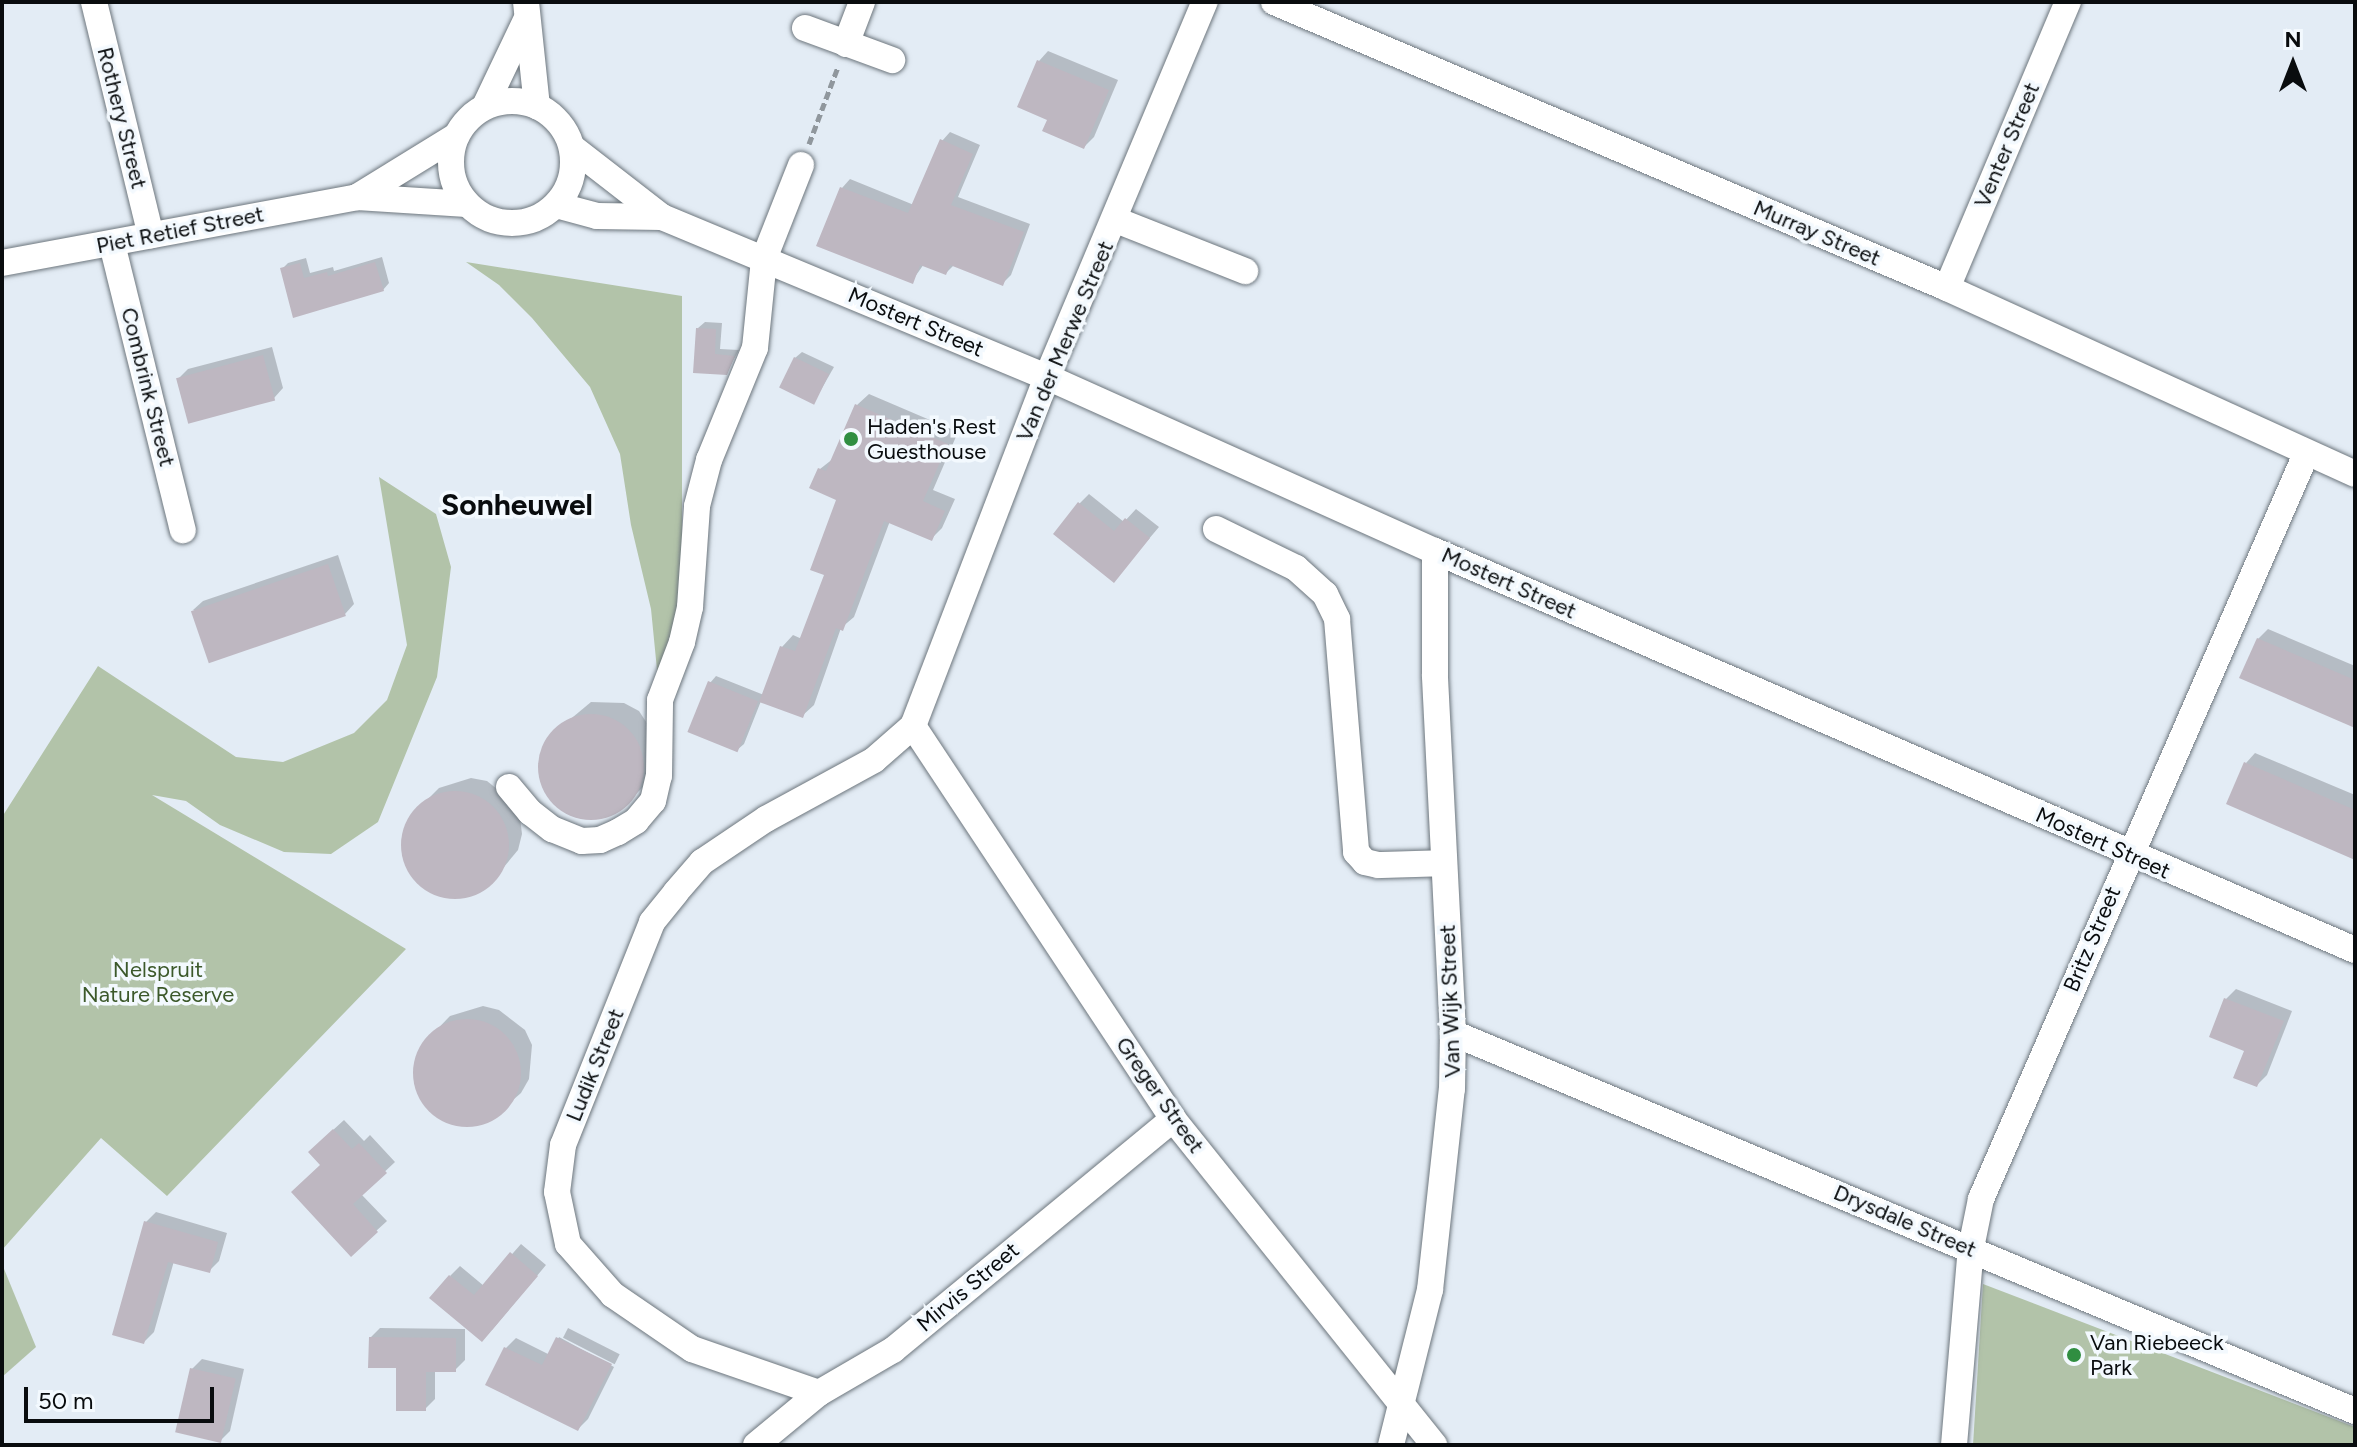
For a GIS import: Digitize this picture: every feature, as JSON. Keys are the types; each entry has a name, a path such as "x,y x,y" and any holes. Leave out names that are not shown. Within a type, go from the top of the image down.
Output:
{"street":[{"name":"Rothery Street","path":"94,2 151,235"},
{"path":"846,44 862,2"},
{"name":"Van der Merwe Street","path":"913,726 1047,377 1116,220 1205,2"},
{"name":"Murray Street","path":"1274,2 1947,288 2355,474"},
{"name":"Venter Street","path":"1947,288 2068,2"},
{"path":"485,106 526,11"},
{"path":"526,11 537,106"},
{"path":"805,28 892,60"},
{"path":"510,100 537,106 555,117 573,148 571,184 556,205 537,218 511,223 487,218 467,204 457,188 451,161 456,136 469,118 485,106 510,100"},
{"name":"Piet Retief Street","path":"357,197 456,136"},
{"name":"Mostert Street","path":"573,148 662,217 1047,377 2128,855 2355,950"},
{"path":"509,787 530,812 552,829 582,841 600,840 618,832 636,821 653,801 659,776 660,700 682,642 690,607 697,506 709,460 755,348 764,259 801,165"},
{"name":"Piet Retief Street","path":"2,264 357,197 467,204"},
{"name":"Mostert Street","path":"556,205 597,216 662,217"},
{"path":"1116,220 1245,271"},
{"name":"Combrink Street","path":"112,244 183,530"},
{"name":"Britz Street","path":"1954,1445 1971,1248 1981,1199 2128,855 2306,454"},
{"path":"1216,529 1296,568 1325,594 1337,619 1356,852 1365,862 1378,865 1444,863"},
{"name":"Van Wijk Street","path":"1391,1445 1430,1290 1452,1089 1453,1033 1435,675 1435,551"},
{"name":"Greger Street","path":"913,726 1173,1119 1434,1445"},
{"name":"Ludik Street","path":"819,1393 692,1349 613,1295 568,1244 557,1192 563,1145 652,922 676,892 702,862 766,819 874,760 913,726"},
{"name":"Drysdale Street","path":"1453,1033 2355,1411"},
{"name":"Mirvis Street","path":"756,1445 819,1393 893,1350 1173,1119"}],"path":[{"path":"801,165 846,44"}],"green space":[{"path":"466,262 682,296 682,642 660,700 651,609 631,525 620,454 590,387 532,318 499,285"},
{"name":"Nelspruit Nature Reserve","path":"379,477 436,514 451,567 437,677 378,822 331,854 284,852 220,825 186,801 152,795 406,949 167,1196 101,1138 2,1250 2,817 98,666 236,757 283,762 354,733 387,700 407,645"},
{"path":"2,1264 36,1347 2,1377"},
{"name":"Van Riebeeck Park","path":"1983,1284 2355,1427 2355,1445 1973,1445"}],"building":[{"path":"1037,60 1109,90 1084,149 1042,131 1047,120 1017,107"},
{"path":"940,139 973,154 951,205 1024,232 1003,286 950,265 946,275 920,265 913,284 816,246 840,187 908,213"},
{"path":"375,262 384,291 293,318 280,268 300,263 304,278 327,272 328,276"},
{"path":"696,328 716,329 715,354 735,356 727,375 693,373"},
{"path":"263,355 275,400 188,424 176,378"},
{"path":"794,357 829,374 814,405 779,388"},
{"path":"855,404 948,444 923,501 945,511 932,541 884,521 843,631 836,628 803,718 759,702 780,646 795,651 824,575 810,570 836,500 809,488 818,468 826,471"},
{"path":"1078,502 1114,531 1125,518 1150,538 1114,583 1053,534"},
{"path":"328,564 346,616 209,663 191,611"},
{"path":"2257,638 2355,680 2355,728 2239,678"},
{"path":"708,681 758,701 737,752 687,732"},
{"path":"591,714 611,718 629,729 640,747 644,767 640,787 629,805 611,816 591,820 571,816 553,805 542,787 538,767 542,747 553,729 571,718"},
{"path":"2244,762 2355,810 2355,860 2226,804"},
{"path":"455,791 476,795 493,807 505,824 509,845 505,866 493,883 476,895 455,899 434,895 417,883 405,866 401,845 405,824 417,807 434,795"},
{"path":"2224,998 2284,1021 2257,1087 2233,1078 2244,1051 2209,1037"},
{"path":"467,1019 488,1023 505,1035 517,1052 521,1073 517,1094 505,1111 488,1123 467,1127 446,1123 429,1111 417,1094 413,1073 417,1052 429,1035 446,1023"},
{"path":"333,1129 352,1149 359,1143 387,1173 353,1204 378,1232 351,1257 291,1192 320,1165 308,1152"},
{"path":"144,1221 218,1242 210,1273 168,1262 144,1344 112,1335"},
{"path":"510,1252 538,1276 482,1342 429,1298 449,1275 474,1295"},
{"path":"369,1337 456,1338 456,1372 426,1372 426,1411 396,1411 396,1368 368,1368"},
{"path":"556,1337 612,1364 578,1431 485,1385 504,1347 542,1365"},
{"path":"190,1368 236,1379 221,1443 175,1432"}],"place":[{"name":"Haden's Rest Guesthouse","path":"851,439"},
{"name":"Van Riebeeck Park","path":"2074,1355"}],"district":[{"name":"Sonheuwel","path":"517,505"}]}
